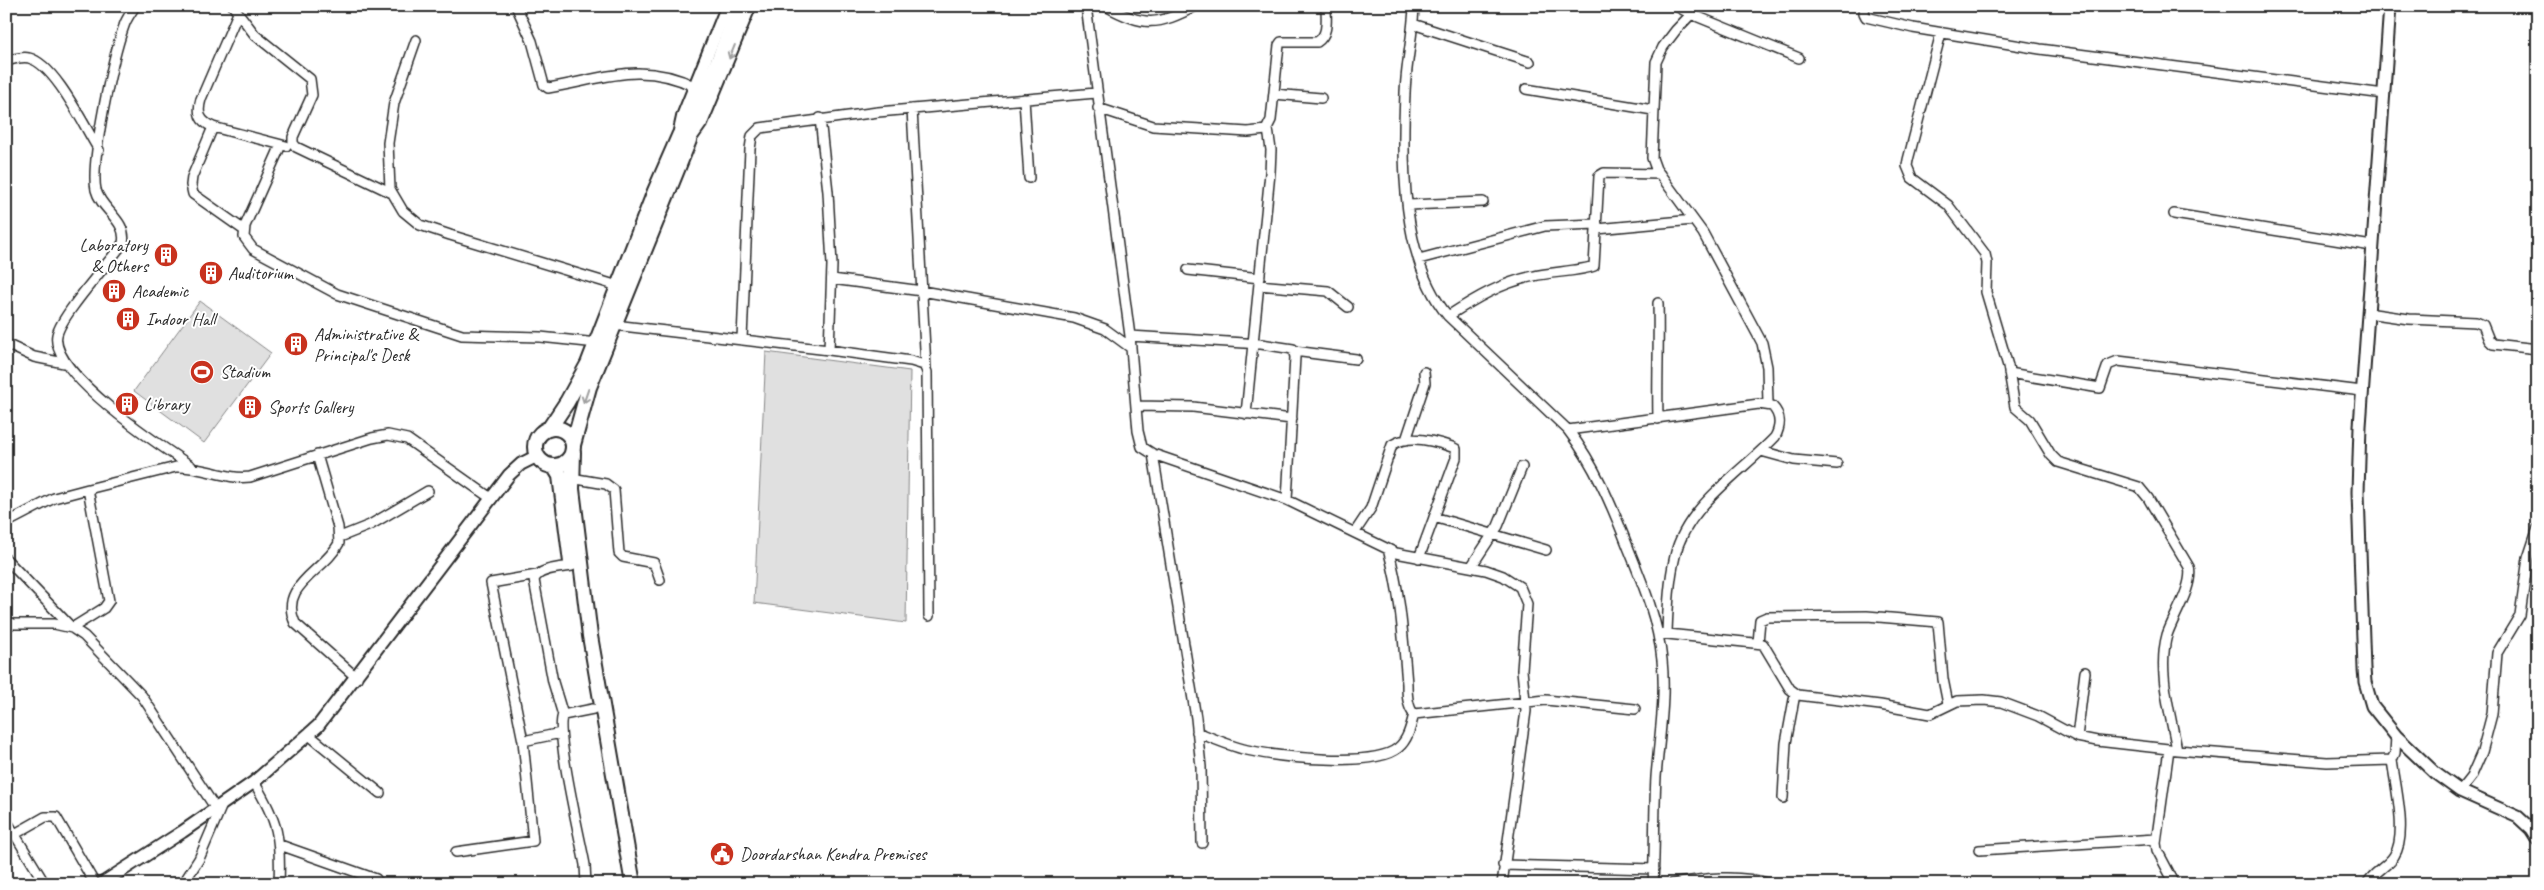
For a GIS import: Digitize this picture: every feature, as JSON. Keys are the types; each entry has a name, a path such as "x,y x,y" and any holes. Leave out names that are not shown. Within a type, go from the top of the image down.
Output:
{"main road":[{"path":"632,884 601,708 572,478 573,448 582,408 692,117 719,59 738,6"},
{"path":"549,429 575,388 596,343 618,286 684,138"},
{"path":"549,429 562,430 571,439 573,448 565,463 554,466 544,464 536,456 535,442 542,432 549,429"},
{"path":"554,466 560,476 593,709 624,884"}],"street":[{"path":"135,6 123,28 106,100 98,150 96,190 99,198 122,228 124,236 118,249 60,325 56,343 64,363 89,389 136,429 191,466"},
{"path":"516,6 532,41 544,85 548,88 597,76 627,73 668,74 696,87"},
{"path":"684,138 683,115 696,87 727,6"},
{"path":"684,138 702,122 750,6"},
{"path":"1086,6 1096,93 1130,336 1136,406 1142,447 1153,454 1287,500 1388,549 1419,558 1471,567 1514,582 1525,595 1527,604 1522,670 1525,719 1502,884"},
{"path":"1106,6 1127,18 1149,23 1167,20 1196,6"},
{"path":"1246,414 1270,173 1271,150 1268,129 1271,120 1279,45 1281,42 1312,42 1322,39 1326,31 1326,6"},
{"path":"1414,6 1405,92 1404,146 1408,205 1419,259 1432,295 1448,316 1568,430 1590,462 1616,515 1662,633"},
{"path":"1676,6 1691,14 1799,58"},
{"path":"1653,884 1656,779 1663,684 1662,633 1675,555 1685,530 1704,506 1775,437 1780,429 1778,414 1768,404 1766,358 1762,343 1714,252 1654,165 1651,151 1655,72 1660,53 1676,30 1699,6"},
{"path":"1865,6 1864,13 1866,17 1941,33 2118,60 2384,94"},
{"path":"2390,6 2367,313 2358,492 2365,682 2376,714 2396,736 2435,772 2460,791 2518,817 2531,829 2538,840"},
{"path":"235,10 198,108 204,123 213,128 296,147 392,193"},
{"path":"235,10 255,35 310,79 312,95 293,137 296,147"},
{"path":"1413,24 1530,62"},
{"path":"1941,33 1907,166 1912,178 1943,201 1953,211 1985,254 1987,263 1986,292 2009,374 2015,408 2030,420 2054,460 2139,487 2148,498 2189,566 2190,578 2167,636 2165,649 2173,750 2156,839 2157,850 2175,884"},
{"path":"416,40 391,119 388,159 392,193 403,211 420,225 618,286"},
{"path":"6,61 29,58 39,62 47,69 67,96 98,150"},
{"path":"1526,89 1653,110"},
{"path":"742,339 752,136 755,131 767,125 820,118 1096,93"},
{"path":"1274,94 1321,98"},
{"path":"1024,99 1029,178"},
{"path":"1098,108 1136,122 1172,129 1248,132 1268,129"},
{"path":"912,109 926,368 930,616"},
{"path":"820,118 828,192 832,279 829,350"},
{"path":"213,128 192,177 191,186 193,194 244,230"},
{"path":"281,145 244,230 246,243 253,249 330,291 415,321 468,336 540,337 596,343"},
{"path":"1448,316 1491,289 1508,283 1562,270 1592,267 1595,264 1598,178 1601,174 1660,174"},
{"path":"1408,205 1483,202"},
{"path":"2174,214 2372,246"},
{"path":"1419,259 1545,226 1597,226 1693,220"},
{"path":"1188,270 1328,291 1348,307"},
{"path":"832,279 922,291 1074,318 1105,329 1131,348"},
{"path":"1658,303 1658,419"},
{"path":"2367,313 2476,322 2483,325 2489,340 2493,344 2538,349"},
{"path":"614,325 911,360 926,368"},
{"path":"1130,336 1286,347 1294,351 1356,359"},
{"path":"6,344 34,357 64,363"},
{"path":"1287,500 1294,351"},
{"path":"2009,374 2100,388 2108,365 2118,361 2362,392"},
{"path":"1406,440 1425,383 1424,372"},
{"path":"1568,430 1768,404"},
{"path":"1136,406 1193,407 1292,419"},
{"path":"6,522 61,495 176,467 191,466 240,478 372,438 388,435 402,437 423,448 492,499"},
{"path":"1355,532 1372,508 1389,449 1396,443 1406,440 1442,444 1456,449 1456,458 1419,558"},
{"path":"1761,451 1794,460 1837,464"},
{"path":"1153,454 1197,732 1202,843"},
{"path":"317,455 340,537 336,548 297,588 292,599 290,613 295,623 357,678"},
{"path":"101,884 254,782 309,735 357,678 510,475 521,464 536,456"},
{"path":"1471,567 1506,510 1522,467"},
{"path":"572,478 606,484 614,490 616,494 618,553 623,557 654,562 660,580"},
{"path":"6,624 33,622 72,628 104,608 109,601 88,489"},
{"path":"340,537 370,525 428,491"},
{"path":"1434,517 1546,550"},
{"path":"2460,791 2471,777 2482,752 2492,714 2498,653 2520,615 2528,558 2538,528"},
{"path":"1197,732 1228,745 1250,750 1324,759 1371,758 1389,754 1402,744 1409,733 1414,714 1410,708 1407,692 1399,589 1388,549"},
{"path":"6,559 72,628 95,646 142,696 219,807"},
{"path":"456,852 533,841 523,741 491,583 537,575 550,570 572,566"},
{"path":"537,575 534,580 553,682 562,715 560,722 561,733 585,865 586,884"},
{"path":"1758,643 1760,620 1767,617 1867,616 1938,622 1942,678 1948,704"},
{"path":"1662,633 1758,643 1766,647 1790,689 1795,694 1880,705 1922,713 1935,713 1948,704 1969,700 2001,702 2038,716 2076,736 2097,741 2173,750 2327,762 2392,760"},
{"path":"2076,736 2085,672"},
{"path":"1783,798 1786,743 1795,694"},
{"path":"1414,714 1552,700 1635,709"},
{"path":"562,715 593,709"},
{"path":"523,741 561,733"},
{"path":"309,735 380,793"},
{"path":"2367,884 2372,876 2391,860 2399,841 2399,822 2392,760 2395,753 2396,736"},
{"path":"254,782 272,813 280,845 279,884"},
{"path":"183,884 206,846 219,807"},
{"path":"15,834 44,817 56,817 95,884"},
{"path":"6,820 46,884"},
{"path":"1979,850 2156,839"},
{"path":"280,845 376,879"},
{"path":"1504,864 1654,869"},
{"path":"1672,884 1738,877 1771,884"}],"shaded area":[{"name":"Stadium","path":"200,301 271,353 204,443 134,391"},
{"path":"766,352 910,371 906,623 754,603"}],"place":[{"name":"Laboratory & Others","path":"166,255"},
{"name":"Auditorium","path":"211,273"},
{"name":"Academic","path":"114,291"},
{"name":"Indoor Hall","path":"128,319"},
{"name":"Administrative & Principal's Desk","path":"296,344"},
{"name":"Stadium","path":"202,372"},
{"name":"Library","path":"127,404"},
{"name":"Sports Gallery","path":"250,407"},
{"name":"Doordarshan Kendra Premises","path":"722,854"}]}
